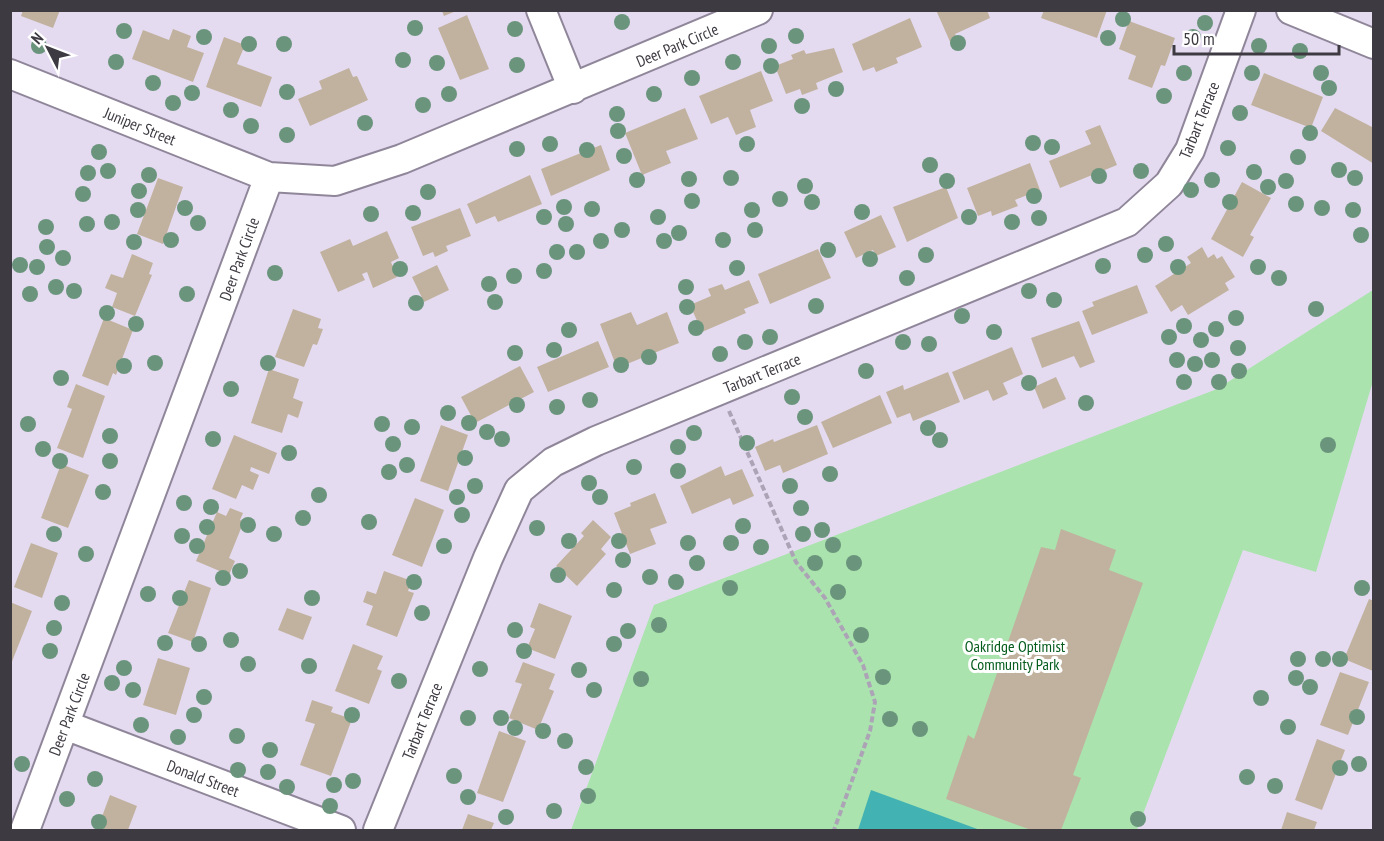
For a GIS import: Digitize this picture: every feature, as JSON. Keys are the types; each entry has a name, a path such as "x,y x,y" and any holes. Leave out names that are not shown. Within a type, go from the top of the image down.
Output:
{"street":[{"path":"541,10 573,89"},
{"name":"Deer Park Circle","path":"25,831 269,177 335,181 402,159 758,10"},
{"name":"Tarbart Terrace","path":"378,831 488,558 519,490 553,462 596,441 1127,222 1169,184 1190,150 1241,10"},
{"path":"1291,10 1374,44"},
{"name":"Juniper Street","path":"10,74 269,177"},
{"name":"Donald Street","path":"65,725 341,831"}],"path":[{"path":"728,407 796,562 825,598 863,665 875,702 870,731 834,831"}],"green space":[{"name":"Oakridge Optimist Community Park","path":"1373,290 1373,381 1316,572 1243,550 1137,830 571,830 654,605 1217,389"}],"shaded area":[{"path":"871,790 980,830 858,830"}],"building":[{"path":"23,10 60,10 53,28 21,16"},
{"path":"936,10 987,10 990,18 955,34 958,41 951,44"},
{"path":"1044,10 1107,10 1097,38 1041,18"},
{"path":"442,11 456,11 444,16"},
{"path":"467,15 489,69 460,80 438,28"},
{"path":"910,18 922,47 896,58 898,63 876,72 874,67 863,71 852,44"},
{"path":"1129,21 1175,38 1165,66 1161,65 1152,88 1128,79 1136,56 1119,49"},
{"path":"173,29 191,36 187,47 204,53 193,82 132,59 143,30 169,40"},
{"path":"224,37 245,45 237,64 272,77 261,107 206,87"},
{"path":"834,48 843,72 816,83 818,89 802,95 800,89 786,94 775,66 793,59 791,55 804,50 806,54"},
{"path":"349,68 353,77 357,76 368,100 310,126 298,99 322,89 319,81"},
{"path":"761,71 773,101 750,110 756,127 736,135 728,117 711,124 699,96"},
{"path":"1264,73 1323,97 1311,128 1251,105"},
{"path":"685,108 698,139 666,151 671,163 642,175 625,133"},
{"path":"1335,108 1374,128 1374,164 1321,131"},
{"path":"1100,125 1117,165 1060,188 1049,161 1091,144 1085,131"},
{"path":"601,145 610,170 551,196 541,169"},
{"path":"1030,163 1040,190 1015,200 1018,206 992,216 991,211 978,216 967,188"},
{"path":"530,175 542,204 498,222 495,216 476,224 467,204"},
{"path":"158,178 183,187 163,244 137,234"},
{"path":"1242,182 1271,198 1250,235 1254,237 1243,257 1211,239"},
{"path":"946,187 958,218 907,242 893,207"},
{"path":"460,208 471,236 446,246 448,251 435,257 433,252 423,256 411,227"},
{"path":"881,215 896,247 876,256 873,250 856,258 844,232"},
{"path":"387,231 399,258 391,262 397,277 373,288 367,272 362,274 365,280 338,292 320,252 350,239 353,246"},
{"path":"1202,247 1208,258 1214,254 1217,259 1222,256 1235,277 1225,283 1229,290 1188,315 1182,305 1171,312 1155,286 1191,263 1187,257"},
{"path":"818,249 831,278 770,304 758,274"},
{"path":"132,254 153,263 149,274 152,275 135,316 112,307 117,293 105,288 111,274 123,278"},
{"path":"437,265 449,290 424,302 412,277"},
{"path":"749,280 759,303 744,309 746,313 702,332 690,305 711,296 708,289 722,284 725,290"},
{"path":"1137,285 1148,313 1092,335 1082,311 1094,306 1092,302"},
{"path":"293,309 321,319 318,328 323,329 317,345 313,344 304,367 275,357"},
{"path":"631,312 637,325 667,312 679,343 617,368 600,324"},
{"path":"104,318 133,330 116,375 113,373 108,386 82,376"},
{"path":"1079,321 1095,362 1080,368 1074,356 1042,368 1031,338"},
{"path":"598,341 609,367 548,392 537,367"},
{"path":"1012,347 1023,374 1003,383 1008,394 993,401 988,390 964,400 952,372"},
{"path":"520,366 534,392 475,423 461,397"},
{"path":"269,369 299,379 293,398 303,402 298,418 288,414 282,433 251,423"},
{"path":"948,372 960,402 913,421 910,413 897,418 886,392 903,385 904,390"},
{"path":"1056,377 1066,399 1043,409 1034,387"},
{"path":"76,384 105,396 83,458 57,448 72,409 67,407"},
{"path":"880,395 892,423 833,448 821,422"},
{"path":"441,425 468,435 448,491 420,481"},
{"path":"817,425 828,454 783,473 780,465 765,471 755,447"},
{"path":"234,435 277,453 269,474 251,467 250,471 259,475 253,490 242,485 236,499 212,489"},
{"path":"61,464 89,475 68,528 41,518"},
{"path":"721,466 725,476 742,469 754,496 733,505 730,498 692,514 680,486"},
{"path":"655,493 667,523 650,529 656,544 630,554 614,513 631,506 630,503"},
{"path":"415,498 444,510 422,567 392,555"},
{"path":"230,508 243,513 240,520 244,521 229,558 235,561 229,575 196,561 217,512 226,516"},
{"path":"593,520 611,537 601,549 606,554 577,586 556,566 584,536 581,533"},
{"path":"1061,529 1116,550 1109,570 1143,583 1073,775 1081,778 1061,830 1031,830 946,799 968,735 974,739 1041,547 1055,550"},
{"path":"31,543 58,553 42,598 14,587"},
{"path":"384,571 412,581 408,591 414,593 397,637 366,625 373,606 363,602 367,591 376,594"},
{"path":"189,580 211,588 193,642 168,633"},
{"path":"1369,599 1374,601 1373,671 1344,659"},
{"path":"10,602 32,611 11,664 10,664"},
{"path":"539,603 572,616 555,659 527,648 535,629 530,627"},
{"path":"287,608 312,617 303,640 278,630"},
{"path":"353,644 383,656 377,669 382,671 369,704 335,691"},
{"path":"158,658 190,668 176,715 143,705"},
{"path":"523,662 555,674 549,689 554,691 538,730 509,718 522,684 515,682"},
{"path":"1340,672 1369,682 1348,735 1320,725"},
{"path":"312,700 333,707 331,712 352,719 331,776 300,765 315,724 305,721"},
{"path":"499,731 526,741 503,802 477,793"},
{"path":"1317,739 1345,750 1322,810 1295,800"},
{"path":"110,795 137,806 128,830 97,830"},
{"path":"1287,812 1317,822 1314,830 1281,830"},
{"path":"468,814 494,823 491,830 462,830"}]}
